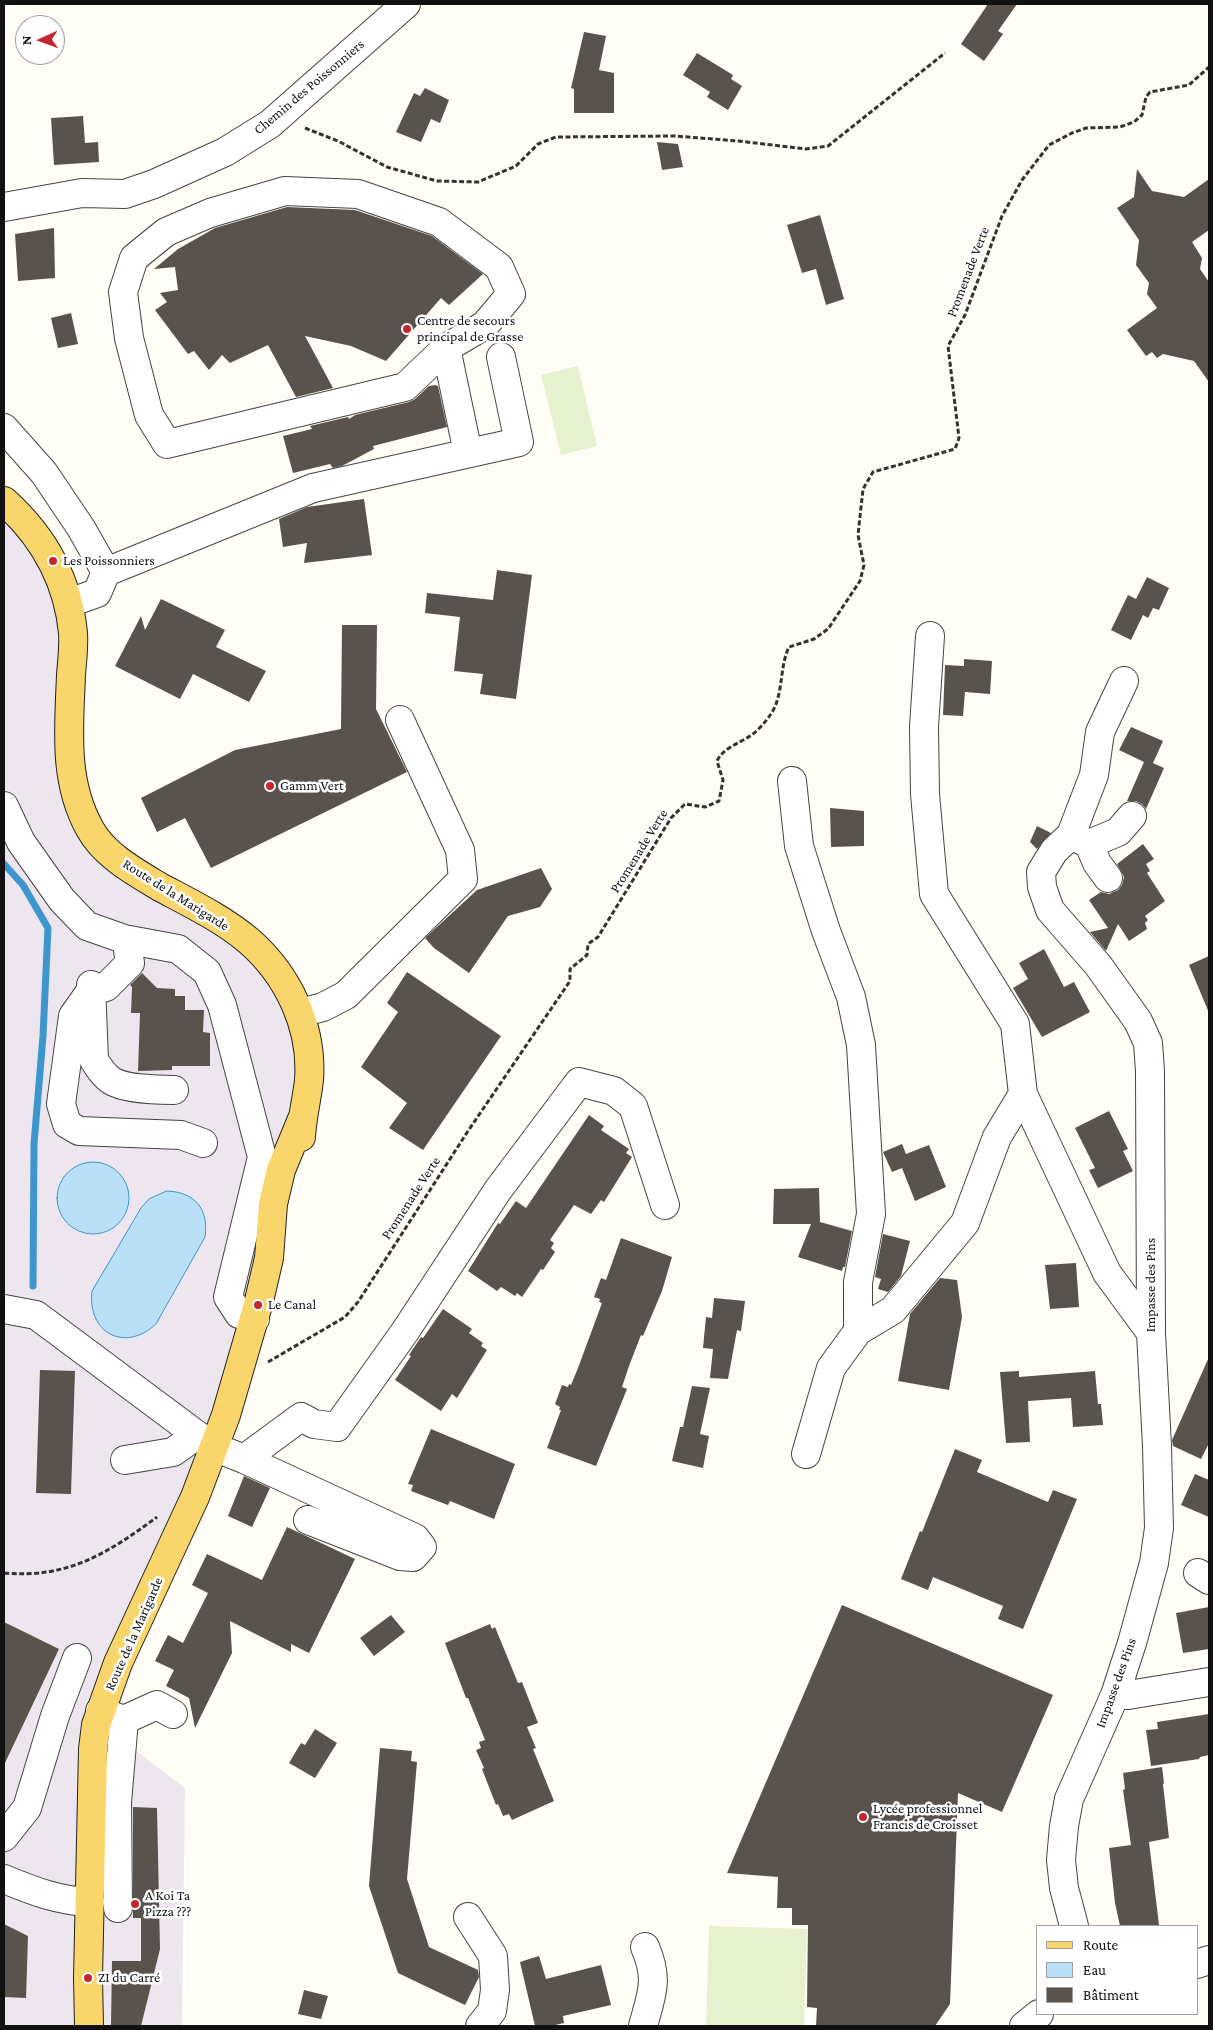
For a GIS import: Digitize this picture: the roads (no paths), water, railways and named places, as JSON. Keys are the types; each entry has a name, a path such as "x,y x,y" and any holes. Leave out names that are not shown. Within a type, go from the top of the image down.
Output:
{"main road":[{"name":"Route de la Marigarde","path":"4,501 19,514 53,561 68,603 73,635 69,724 70,774 80,806 91,831 109,852 134,871 222,922 264,955 287,986 300,1013 307,1046 309,1071 302,1119 281,1170 273,1204 269,1258 255,1319 237,1382 205,1441 195,1497 118,1663 112,1716 96,1725 93,1749 88,1978 89,2026"}],"street":[{"name":"Chemin des Poissonniers","path":"4,207 82,193 124,194 154,184 225,152 270,124 406,4"},
{"path":"286,190 358,194 439,222 499,267 511,294 485,325 446,348 405,387 167,444 149,415 129,338 123,292 134,258 166,232 210,213 286,190"},
{"path":"446,348 468,453"},
{"path":"68,603 97,593 106,572 312,488 520,442 501,357"},
{"path":"4,428 44,473 81,528 106,572"},
{"path":"930,636 924,728 925,794 934,894 1014,1024 1023,1094 1107,1273 1151,1333"},
{"name":"Impasse des Pins","path":"1074,1925 1064,1888 1061,1860 1064,1826 1069,1800 1115,1694 1144,1602 1154,1563 1158,1528 1157,1446 1151,1333 1151,1105 1148,1043 1138,1021 1098,965 1050,910 1042,887 1041,872 1054,851 1080,840 1094,775 1100,732 1124,681"},
{"path":"300,1013 323,1006 346,995 462,879 460,850 400,720"},
{"path":"792,781 799,846 826,931 851,998 861,1045 871,1214 858,1282 858,1331"},
{"path":"4,806 21,842 62,900 87,926 132,946 178,949 207,972 222,1005 262,1157 228,1297 239,1314 255,1319"},
{"path":"1108,878 1080,840 1118,832 1132,816"},
{"path":"132,946 130,963 106,987 90,992 74,1016 61,1104 67,1124 79,1131 181,1135 203,1143"},
{"path":"90,992 94,1060 100,1071 113,1082 149,1090 174,1090"},
{"path":"244,1459 301,1417 314,1424 337,1427 404,1333 498,1190 579,1082 614,1091 633,1106 665,1205"},
{"path":"806,1454 830,1368 858,1331 893,1310 965,1223 997,1137 1023,1094"},
{"path":"4,1309 36,1315 205,1441 414,1538 422,1547 413,1557 400,1556 308,1520"},
{"path":"126,1460 173,1452 205,1441"},
{"path":"4,1838 27,1808 55,1716 77,1658"},
{"path":"1115,1694 1128,1695 1209,1682"},
{"path":"118,1908 117,1802 112,1716 157,1705 173,1714"},
{"path":"9,1888 75,1902 90,1902"},
{"path":"468,1917 493,1956 495,1990 492,2011 480,2026"},
{"path":"643,2026 653,1989 652,1965 644,1947"},
{"path":"1024,2026 1038,2015"}],"water":[{"path":"93,1162 113,1168 123,1178 129,1198 123,1218 113,1228 93,1234 73,1228 63,1218 57,1198 63,1178 73,1168"},
{"path":"167,1191 185,1195 198,1204 205,1218 205,1237 156,1324 144,1333 132,1337 110,1334 102,1328 96,1318 92,1306 92,1291 141,1208 149,1199"}],"waterway":[{"path":"4,864 23,885 48,928 43,1036 34,1144 33,1286"}],"place":[{"name":"Centre de secours principal de Grasse","path":"407,329"},
{"name":"Les Poissonniers","path":"53,561"},
{"name":"Gamm Vert","path":"270,786"},
{"name":"Le Canal","path":"258,1305"},
{"name":"Lycée professionnel Francis de Croisset","path":"863,1817"},
{"name":"A Koi Ta Pizza ???","path":"135,1904"},
{"name":"ZI du Carré","path":"88,1978"}]}
